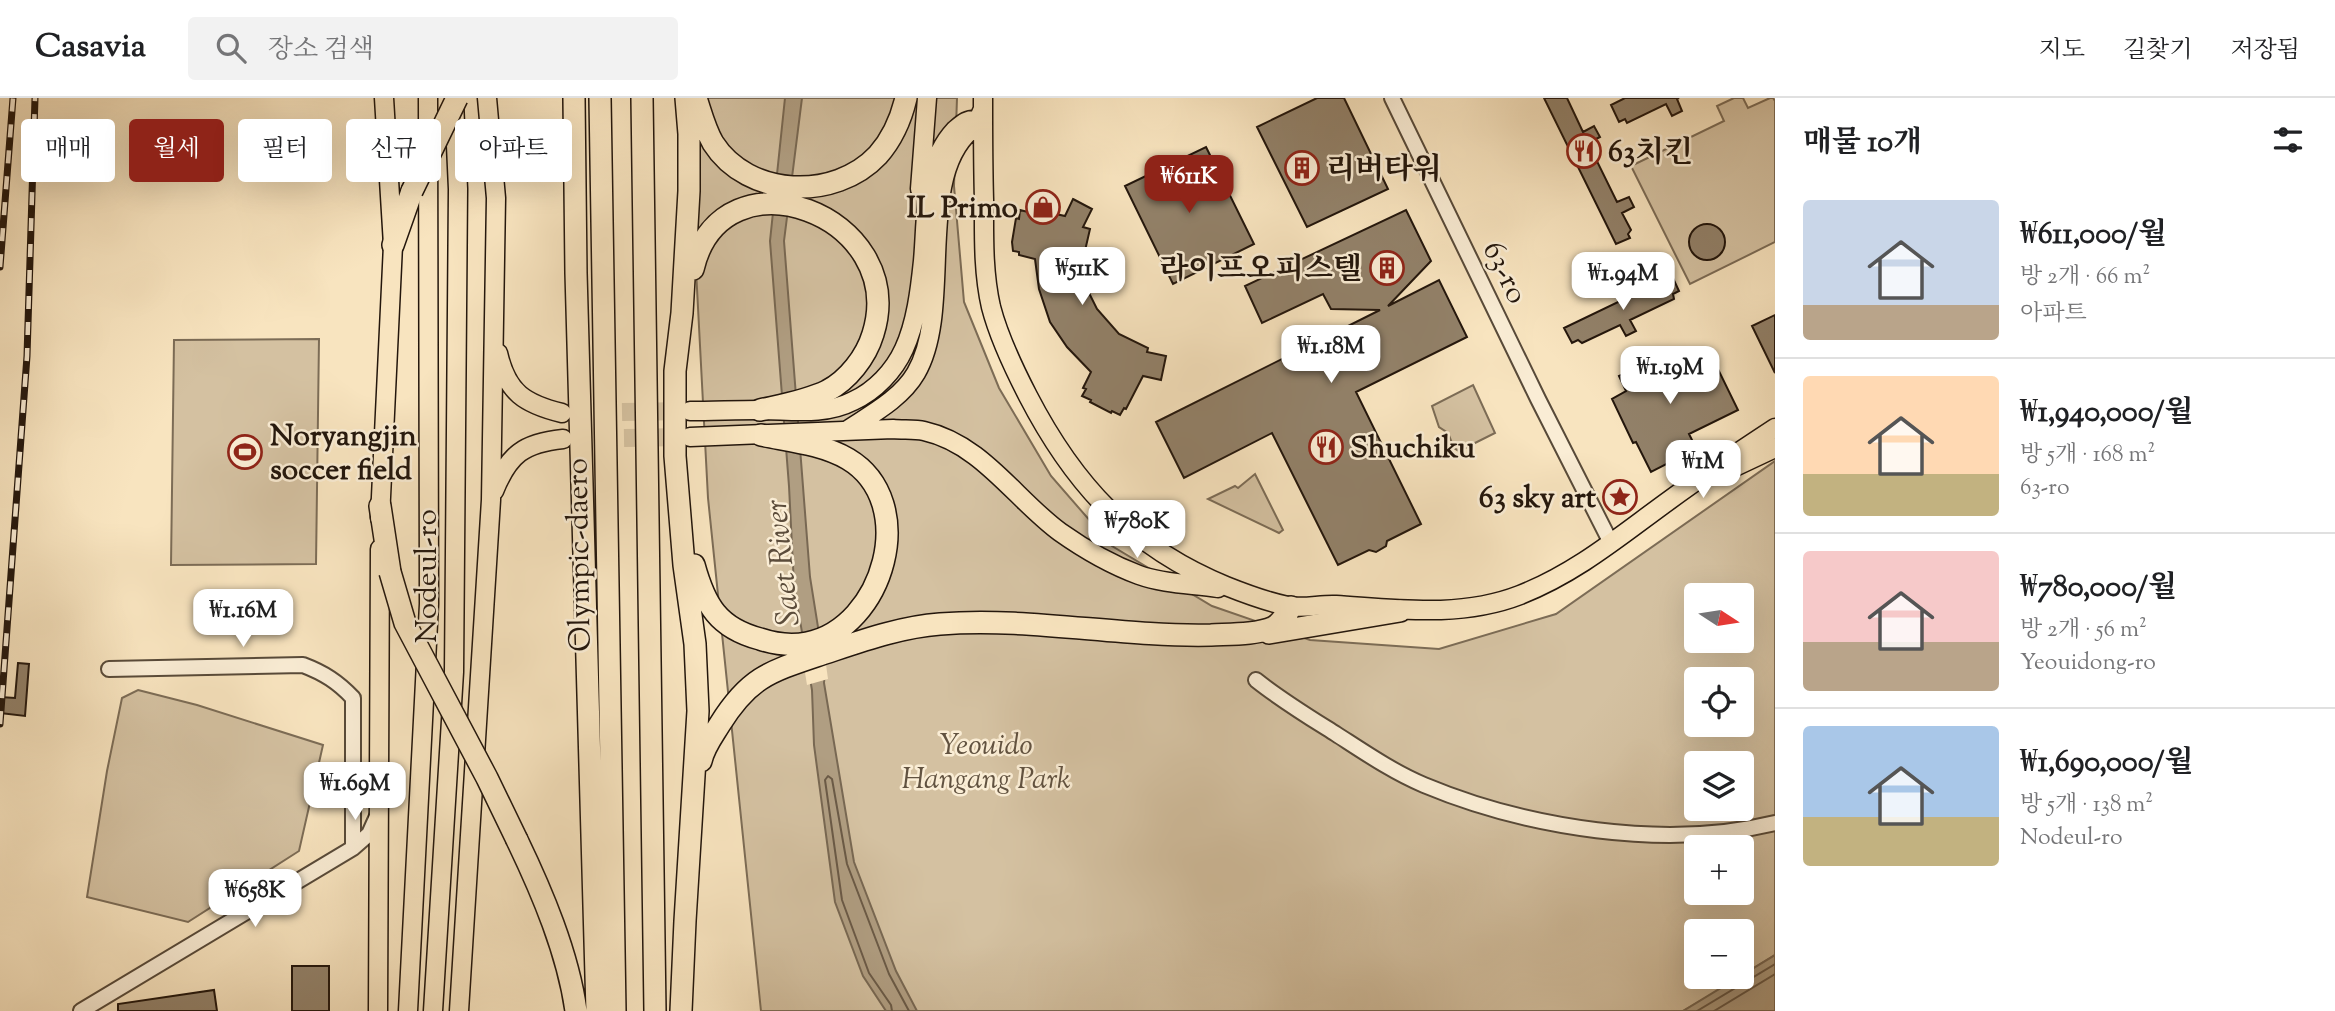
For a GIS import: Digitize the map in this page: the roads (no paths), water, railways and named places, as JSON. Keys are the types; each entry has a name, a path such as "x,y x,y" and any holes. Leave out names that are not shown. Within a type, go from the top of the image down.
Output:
{"highway":[{"path":"393,245 412,191 456,98"},
{"path":"574,98 577,315 597,1011"},
{"name":"Olympic-daero","path":"600,98 615,1011"},
{"path":"642,98 655,1011"},
{"path":"681,1011 698,711 695,644 678,505 675,370 682,313 689,191 686,98"},
{"path":"696,98 714,144 730,161 760,180 793,187 842,180 876,157 891,139 906,98"},
{"path":"682,313 697,252 709,232 723,218 738,210 756,205 789,206 823,216 842,229 866,261 875,282 879,302 877,322 870,342 861,360 830,399 812,398 760,410"},
{"path":"693,801 704,749 734,702 752,683 770,672 789,654 809,642 831,634 848,622 866,601 885,557 887,532 884,505 874,483 851,461 836,437 761,436"},
{"path":"678,505 700,584 708,603 720,620 738,633 789,654 854,644 898,631 937,624 1026,624 1238,639 1400,611"},
{"path":"380,506 390,572 405,623 487,778 543,893 576,1011"},
{"path":"1176,635 1258,631 1273,627 1283,620 1291,607"}],"main road":[{"path":"378,1011 380,506 393,245 384,98"},
{"name":"Nodeul-ro","path":"408,1011 429,604 428,98"},
{"name":"Nodeul-ro","path":"433,1011 453,672 458,189 456,98"},
{"path":"459,1011 491,500 496,198 487,98"},
{"path":"892,368 905,333 911,302 927,98"},
{"path":"830,399 864,396 879,384 904,351 911,330 923,263 928,197 933,171 941,148 964,122 970,119 978,120 983,104"},
{"path":"836,437 894,399 915,376 924,357 934,312 938,219 942,192 957,147 976,126 983,104"},
{"path":"983,104 984,244 992,308 1000,337 1045,428 1075,473 1105,508 1140,539 1181,564 1242,592 1291,607 1334,605 1400,611 1466,607 1518,596 1593,558 1672,497 1775,428"},
{"path":"495,337 504,373 521,397 536,407 562,413"},
{"path":"690,411 760,410"},
{"path":"836,437 923,430 949,439 970,451 1034,512 1096,555 1141,576 1242,592"},
{"path":"690,437 761,436"},
{"path":"491,500 503,468 515,455 528,446 563,439"},
{"path":"1672,497 1775,449"}],"street":[{"name":"63-ro","path":"1392,98 1611,543"},
{"path":"109,669 303,666 321,672 339,683 354,698 353,848"},
{"path":"1256,680 1353,745 1423,785 1530,818 1610,831 1663,834 1755,828 1775,823"},
{"path":"81,1011 353,848 369,834 379,813"},
{"path":"353,848 379,863"}],"water":[{"path":"785,98 802,98 784,241 810,577 825,671 824,683 854,862 896,971 917,1011 886,1011 863,976 835,902 814,745 812,690 794,586 770,241"},
{"path":"1775,955 1775,1011 1683,1011 1719,989 1754,989 1754,968"}],"tunnel":[{"path":"568,413 687,411"},
{"path":"570,439 686,437"}],"railway":[{"path":"0,267 13,98"},
{"path":"0,724 27,356 35,98"}],"place":[{"name":"63치킨","path":"1584,151"},
{"name":"리버타워","path":"1302,168"},
{"name":"IL Primo","path":"1043,207"},
{"name":"라이프오피스텔","path":"1387,268"},
{"name":"Shuchiku","path":"1326,447"},
{"name":"Noryangjin soccer field","path":"245,452"},
{"name":"63 sky art","path":"1620,497"}],"water label":[{"name":"Saet River","path":"781,563"}],"park label":[{"name":"Yeouido Hangang Park","path":"986,761"}]}
